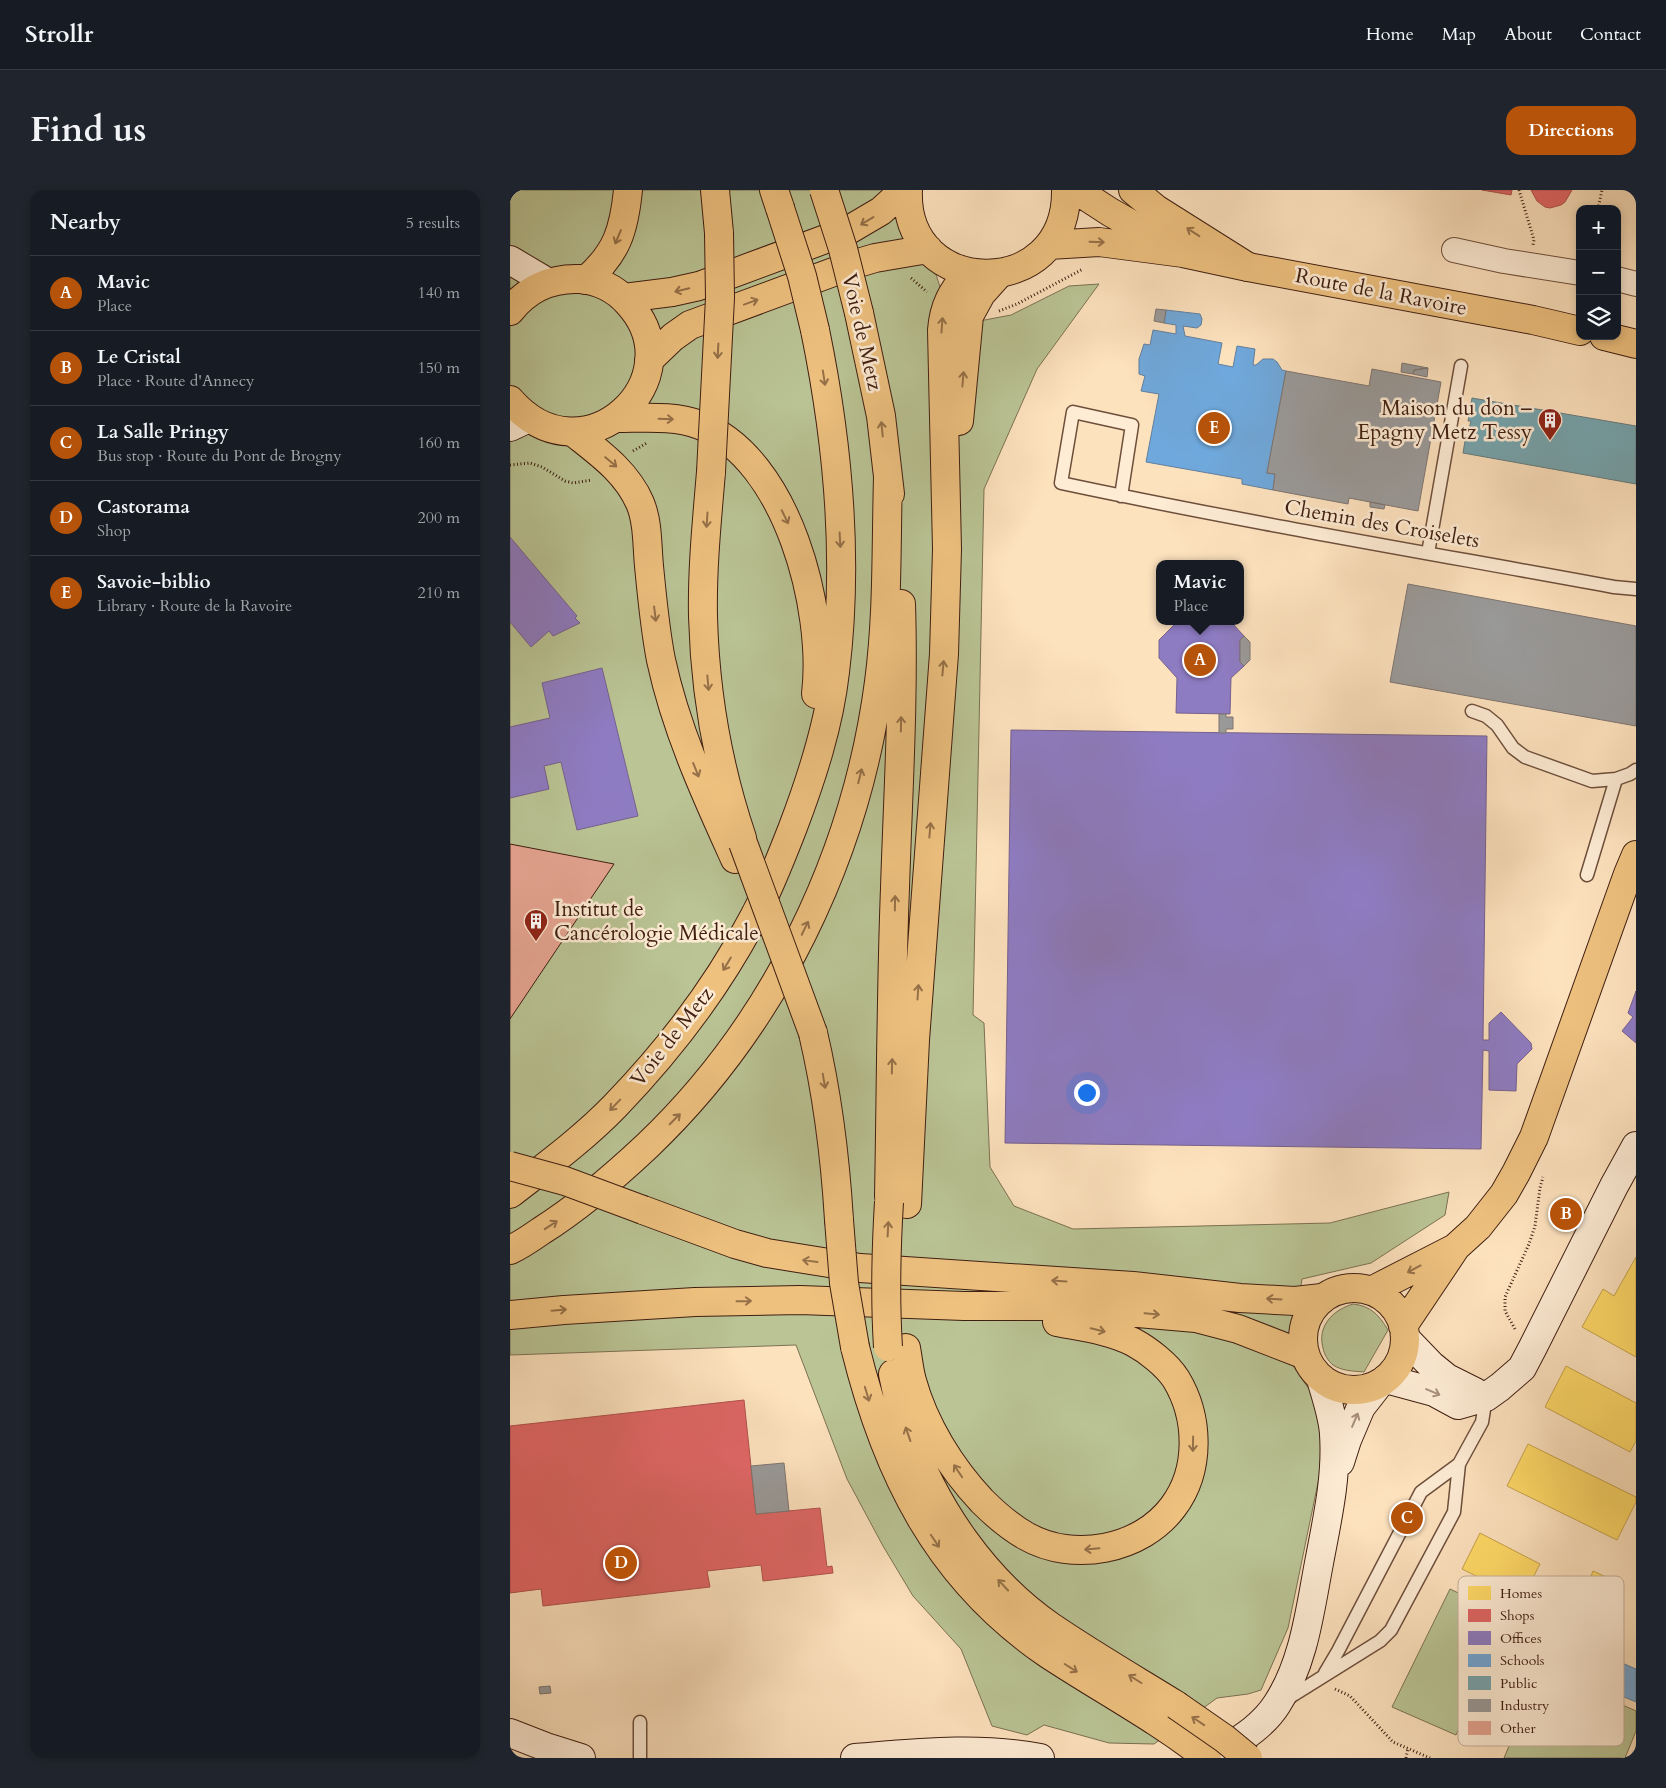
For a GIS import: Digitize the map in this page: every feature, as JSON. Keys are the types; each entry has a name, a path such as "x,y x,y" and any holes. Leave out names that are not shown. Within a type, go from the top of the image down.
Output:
{"main road":[{"path":"586,280 600,268 612,252 621,231 626,211 628,190"},
{"path":"715,190 720,233 720,298 711,472 705,546 703,617 713,729 739,851"},
{"name":"Voie de Metz","path":"824,190 843,249 860,313 881,416 888,477"},
{"path":"624,298 672,292 699,286 847,231 881,211 906,190"},
{"path":"906,190 913,224 922,242 928,249 946,264 968,273 983,275 999,274 1023,266 1037,257 1049,245 1062,219 1066,190"},
{"name":"Route de la Ravoire","path":"1076,190 1110,212 1183,253"},
{"path":"1133,190 1156,209 1248,267"},
{"path":"777,199 802,276 815,330 826,390 834,450 841,555 840,614 835,672 823,734 787,843"},
{"name":"Route de la Ravoire","path":"1049,245 1099,242 1183,253 1576,329"},
{"path":"649,360 673,336 701,321 855,264 875,258 928,249"},
{"path":"964,1306 1104,1331 1133,1342 1154,1356 1175,1377 1186,1399 1194,1428 1193,1456 1187,1484 1173,1508 1151,1529 1132,1540 1112,1548 1080,1550 1046,1545 1027,1537 1006,1522 968,1486 942,1448 924,1415 897,1347 885,1310 885,1271 898,1203 915,1040 944,654 957,310 956,286 968,273"},
{"path":"957,310 982,294 999,274"},
{"path":"510,311 531,290 548,282 567,279 586,280 612,290 624,298 633,308 646,333 649,360 640,392 630,406 617,418 596,428 573,432 557,430 516,415"},
{"path":"1620,340 1636,344"},
{"path":"617,418 670,419 694,423 716,432 749,462 762,478 784,514 798,549 808,582 816,634 817,661 816,687 807,756 787,843"},
{"path":"573,432 616,466 634,492 647,530 654,613 661,659 686,745 739,851 800,993 813,1033 823,1074 830,1117 835,1157 838,1220 845,1291 855,1347 866,1391 894,1467 917,1512 955,1568 997,1614 1030,1641 1181,1738 1207,1758"},
{"path":"888,477 901,601 903,656 895,890 898,1203"},
{"path":"510,1250 571,1212 630,1162 678,1116 734,1047 776,984 807,925 833,864 854,802 868,744 879,683 885,614 888,477"},
{"name":"Voie de Metz","path":"510,1194 572,1147 615,1106 674,1040 723,970 754,917 787,843"},
{"path":"1404,1332 1456,1248 1493,1209 1516,1174 1525,1156 1534,1137 1636,855"},
{"path":"510,1166 565,1181 767,1254 860,1268 1133,1286 1240,1298 1295,1300 1322,1298"},
{"path":"1371,1291 1456,1248"},
{"path":"1346,1288 1371,1291 1388,1301 1400,1317 1404,1332 1404,1350 1400,1361 1397,1367 1382,1382 1369,1388 1348,1390 1329,1384 1314,1372 1305,1355 1302,1343 1303,1330 1307,1318 1313,1307 1322,1298 1333,1292 1346,1288"},
{"path":"510,1315 695,1302 800,1300 964,1306 1057,1306 1196,1318 1238,1329 1305,1355"},
{"path":"897,1347 907,1431 938,1501 968,1547 1006,1590 1049,1626 1176,1706 1225,1739 1248,1758"}],"street":[{"path":"1454,250 1576,272"},
{"path":"510,260 548,282"},
{"path":"1621,280 1636,284"},
{"path":"1212,1758 1252,1731 1277,1705 1292,1678 1309,1616 1334,1483 1347,1440 1361,1407 1382,1382 1434,1392 1458,1405 1486,1397 1522,1368 1534,1348 1614,1186 1636,1146"},
{"path":"1404,1332 1431,1365 1447,1378 1486,1397"},
{"path":"1321,1379 1334,1434 1334,1483"},
{"path":"1240,1758 1252,1731"},
{"path":"510,1733 581,1758"},
{"path":"855,1758 956,1751 990,1752 1040,1758"}],"lane":[{"path":"1428,553 1461,366"},
{"name":"Chemin des Croiselets","path":"1120,496 1132,425 1073,412 1061,483 1120,496 1428,553 1614,587 1636,589"},
{"path":"1472,711 1486,716 1497,725 1513,748 1525,757 1592,781 1616,779 1636,770"},
{"path":"1587,875 1616,779"},
{"path":"1277,1705 1380,1641 1391,1630 1454,1512 1459,1464 1482,1422 1486,1397"},
{"path":"1324,1675 1421,1492 1459,1464"},
{"path":"640,1722 640,1758"}],"path":[{"path":"1520,190 1534,240 1528,264"},
{"path":"1599,205 1602,190"},
{"path":"905,275 912,278 936,300 980,319 1017,304 1068,276 1091,267"},
{"path":"510,465 530,463 542,467 565,481 573,483 603,477 635,449 662,436 668,430 670,419"},
{"path":"1324,1675 1336,1690 1350,1696 1393,1742 1430,1758"},
{"path":"1406,1758 1408,1748"}],"green space":[{"path":"510,190 908,190 953,326 1011,315 1069,286 1099,284 1037,369 984,489 973,1015 984,1023 990,1167 1014,1206 1073,1229 1330,1223 1449,1192 1445,1215 1371,1263 1302,1279 1289,1360 1311,1392 1324,1419 1320,1473 1288,1628 1261,1690 1248,1694 1217,1698 1154,1744 1109,1743 1044,1725 1027,1735 992,1726 961,1649 913,1596 883,1546 847,1479 796,1345 510,1355"},
{"path":"1353,1304 1370,1309 1388,1330 1364,1372 1344,1370 1336,1367 1329,1362 1323,1348 1322,1333 1328,1320 1339,1310"},
{"path":"1450,1589 1458,1593 1458,1731 1456,1735 1392,1707"},
{"path":"1624,1706 1636,1711 1636,1731 1625,1758 1504,1758 1509,1746 1624,1746"}],"building: Homes":[{"path":"1565,1207 1572,1210 1566,1221 1560,1217"},
{"path":"1636,1257 1636,1357 1582,1327 1603,1289 1614,1296"},
{"path":"1566,1366 1636,1403 1636,1441 1630,1452 1545,1407"},
{"path":"1528,1444 1636,1497 1636,1502 1617,1540 1507,1486"},
{"path":"1480,1533 1540,1564 1534,1576 1476,1576 1462,1569"},
{"path":"1593,1571 1604,1576 1591,1576"}],"building: Shops":[{"path":"1482,190 1512,190 1511,195"},
{"path":"1531,190 1572,190 1565,202 1550,208 1537,201"},
{"path":"744,1400 756,1514 820,1508 827,1567 832,1566 833,1573 763,1581 761,1565 707,1571 710,1587 543,1606 541,1589 510,1593 510,1426"}],"building: Offices":[{"path":"510,537 577,616 575,618 580,623 553,636 549,631 531,647 510,622"},
{"path":"1174,625 1234,625 1244,636 1240,640 1240,662 1244,666 1231,678 1230,714 1176,713 1177,678 1159,658 1159,640"},
{"path":"602,668 638,816 577,830 561,762 544,766 549,789 510,798 510,727 550,718 542,683"},
{"path":"1011,730 1487,736 1483,1040 1489,1040 1489,1023 1501,1012 1531,1043 1532,1049 1517,1064 1516,1091 1489,1090 1489,1051 1483,1050 1481,1149 1005,1143"},
{"path":"1636,991 1636,1043 1622,1031 1633,1017 1628,1013"}],"building: Schools":[{"path":"1166,310 1200,314 1202,319 1201,325 1197,328 1183,326 1185,336 1222,343 1218,364 1233,367 1237,346 1255,349 1253,365 1256,365 1263,359 1273,359 1282,370 1286,371 1267,473 1275,474 1273,490 1242,484 1242,479 1146,462 1159,394 1141,391 1145,376 1139,374 1139,359 1144,344 1150,345 1153,330 1176,334 1176,325 1164,323"},
{"path":"1624,1664 1636,1669 1636,1702 1624,1697"}],"building: Public":[{"name":"Maison du don – Epagny Metz Tessy","path":"1472,398 1636,426 1636,484 1463,453 1467,429 1469,429 1471,421 1468,421"}],"building: Industry":[{"path":"1156,309 1166,310 1164,323 1154,321"},
{"path":"1402,363 1428,368 1414,370 1413,374 1401,372"},
{"path":"1428,368 1427,377 1413,374 1414,370"},
{"path":"1372,369 1441,382 1418,511 1349,498 1348,504 1273,490 1275,474 1267,473 1286,371 1369,386"},
{"path":"1370,502 1385,505 1384,509 1370,507"},
{"path":"1408,584 1636,626 1636,726 1390,682"},
{"path":"1244,636 1250,642 1250,660 1244,666 1240,662 1240,640"},
{"path":"1219,714 1233,717 1233,729 1226,729 1226,733 1219,733"},
{"path":"784,1463 789,1511 756,1514 751,1466"},
{"path":"550,1686 551,1693 540,1694 539,1687"}],"building: Other":[{"name":"Institut de Cancérologie Médicale","path":"510,844 614,864 510,1019"}],"place":[{"name":"Savoie-biblio","path":"1214,428"},
{"name":"Maison du don – Epagny Metz Tessy","path":"1550,441"},
{"name":"Mavic","path":"1200,660"},
{"name":"Institut de Cancérologie Médicale","path":"536,942"},
{"name":"Le Cristal","path":"1566,1214"},
{"name":"La Salle Pringy","path":"1407,1518"},
{"name":"Castorama","path":"621,1563"}]}
